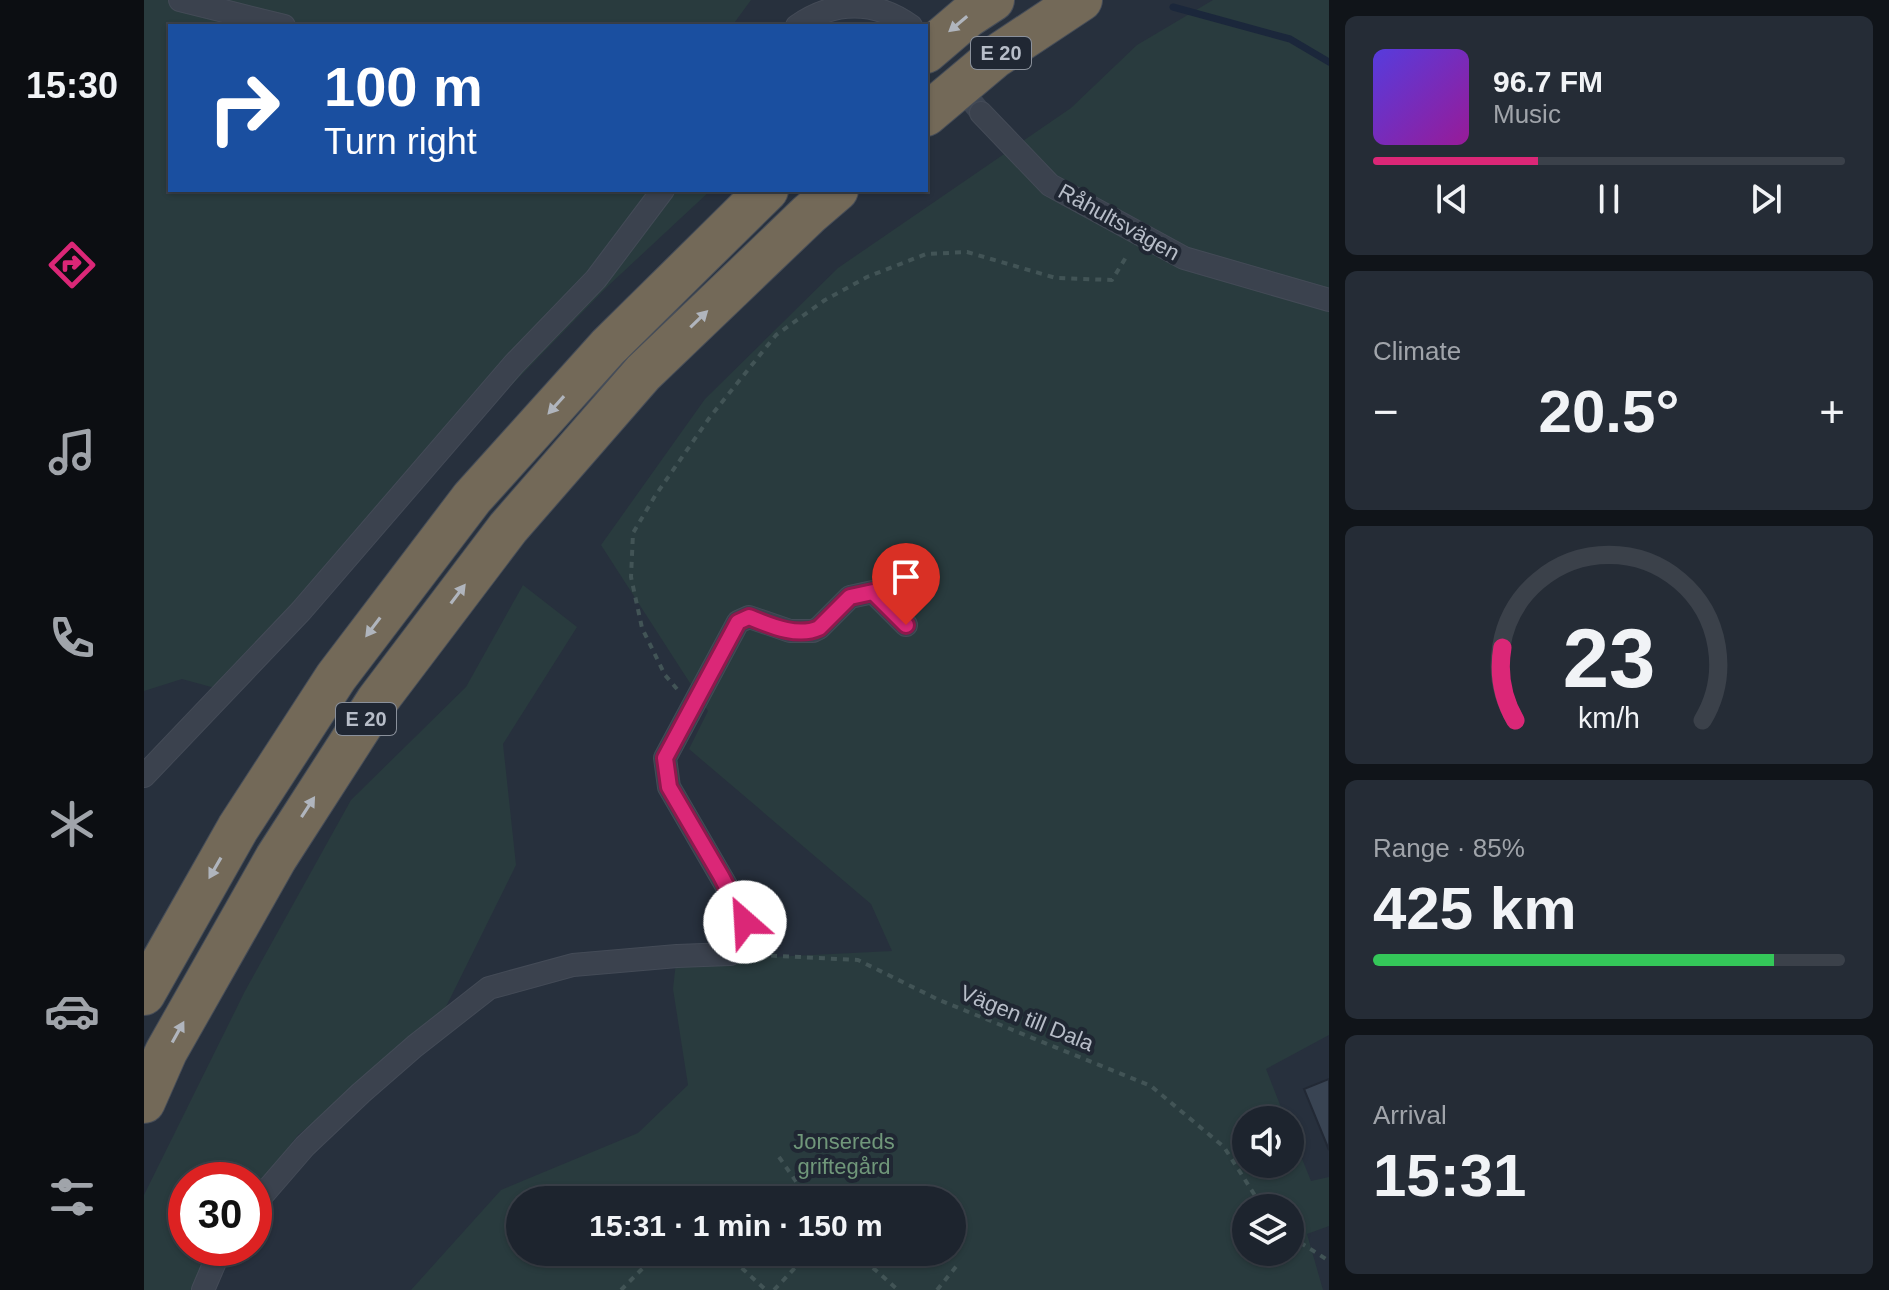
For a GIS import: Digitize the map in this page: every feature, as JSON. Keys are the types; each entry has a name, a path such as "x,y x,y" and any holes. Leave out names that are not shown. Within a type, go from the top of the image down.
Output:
{"highway":[{"name":"E 20","path":"928,50 967,17 993,0"},
{"name":"E 20","path":"928,113 995,57 1081,0"},
{"name":"E 20","path":"144,994 238,828 336,677 472,498 608,347 765,192"},
{"name":"E 20","path":"144,1102 166,1052 276,858 377,701 508,528 643,373 835,192"}],"street":[{"path":"180,0 276,24"},
{"path":"799,24 814,12 848,0 873,1 898,13 909,24"},
{"name":"Råhultsvägen","path":"981,113 1050,185 1184,258 1329,300"},
{"path":"144,776 301,611 514,364 596,279 661,192"},
{"path":"272,1184 305,1146 361,1093 489,988 573,965 730,954 744,938 745,918 669,787 665,758 691,706 738,622 749,617 790,631 813,631 850,597 873,592 906,625"},
{"path":"203,1290 213,1266"}],"path":[{"path":"691,706 665,675 642,628 631,577 633,533 710,417 776,335 825,300 867,277 926,254 967,252 1056,278 1112,280 1140,234"},
{"name":"Vägen till Dala","path":"730,954 858,960 939,1000 1151,1086 1224,1147 1254,1194"},
{"path":"779,1157 799,1186"},
{"path":"1304,1245 1326,1259"},
{"path":"621,1290 645,1266"},
{"path":"739,1266 766,1290"},
{"path":"774,1290 797,1266"},
{"path":"871,1266 898,1290"},
{"path":"937,1290 957,1266"}],"green space":[{"path":"144,0 751,0 733,24 168,24 168,192 709,192 608,286 496,401 237,694 182,679 144,691"},
{"name":"Jonsereds griftegård","path":"1213,0 1329,0 1329,1035 1266,1069 1281,1106 1232,1106 1232,1178 1304,1178 1304,1164 1311,1181 1329,1177 1329,1226 1307,1234 1323,1290 411,1290 506,1188 506,1266 966,1266 966,1186 511,1186 638,1133 688,1085 673,989 676,962 892,951 871,904 689,749 708,711 601,545 705,399 838,268 1071,108 1137,45"},
{"path":"523,585 577,627 503,744 516,865 438,1023 298,1135 272,1169 272,1162 168,1162 168,1266 207,1266 195,1290 144,1290 144,1195 245,991 351,800 466,687"}],"building":[{"path":"1329,1079 1329,1150 1304,1089"}],"waterway":[{"path":"1173,7 1290,39 1329,62"}],"tunnel":[{"path":"928,47 981,113"}],"route":[{"path":"745,922 669,787 665,758 685,718 738,622 749,617 790,631 813,631 850,597 873,592 906,625"}]}
